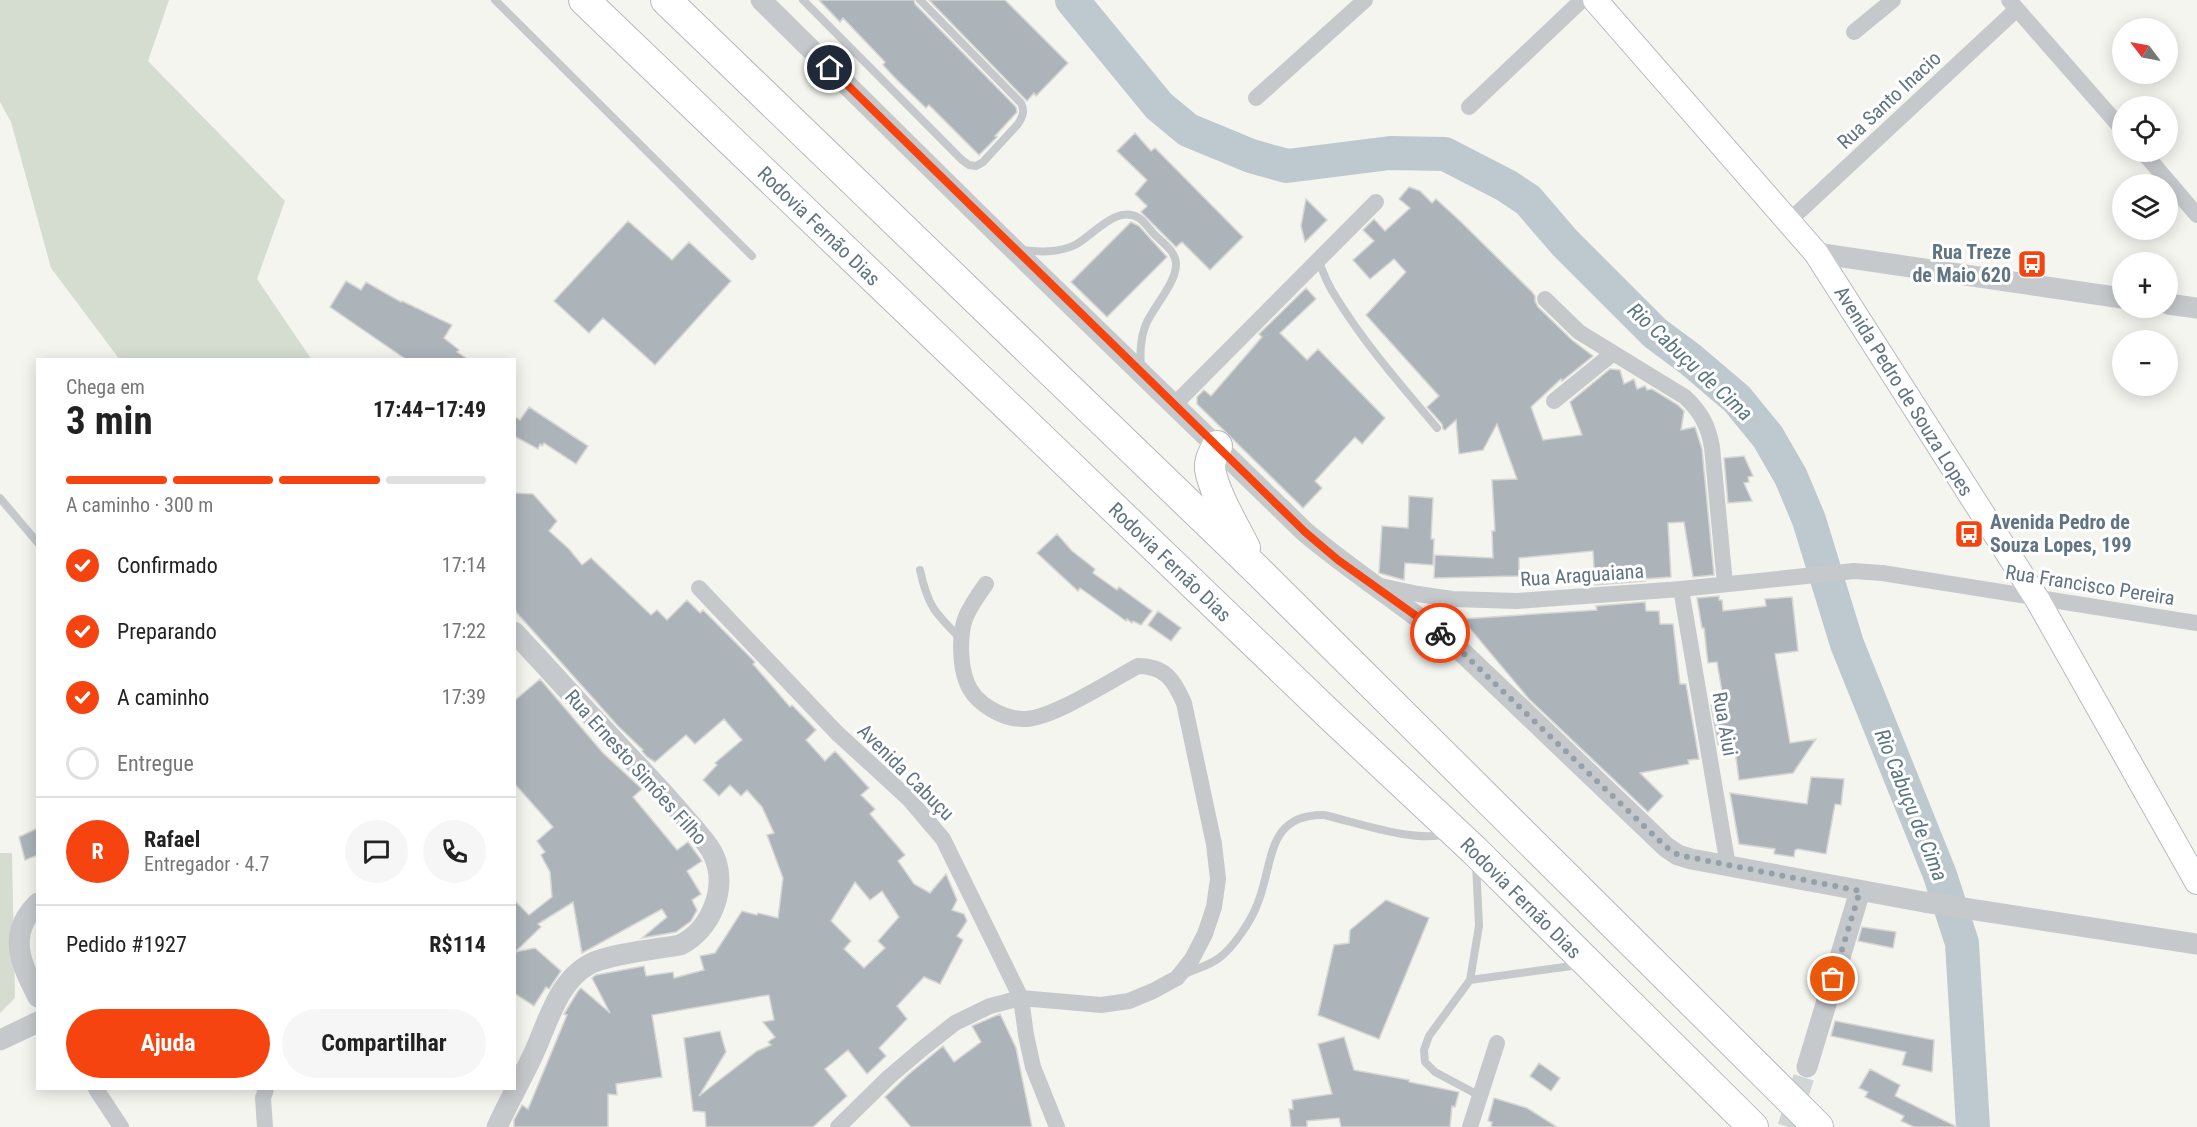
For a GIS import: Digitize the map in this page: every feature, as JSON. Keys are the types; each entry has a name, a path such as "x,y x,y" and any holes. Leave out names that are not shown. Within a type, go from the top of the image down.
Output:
{"highway":[{"name":"Rodovia Fernão Dias","path":"584,0 1465,842 1753,1127"},
{"path":"666,0 1256,569 1441,750 1818,1127"},
{"path":"1217,447 1211,458 1210,468 1222,501 1256,569"}],"main road":[{"name":"Avenida Pedro de Souza Lopes","path":"1595,0 1816,253 2037,599 2197,882"}],"street":[{"path":"761,0 1012,248 1305,532 1370,583 1433,627 1464,654 1666,847 1684,857 1860,891 2197,944"},
{"path":"1256,98 1365,0"},
{"path":"1469,107 1582,0"},
{"path":"1854,32 1893,0"},
{"path":"2013,4 2112,118"},
{"name":"Rua Santo Inacio","path":"1789,221 2013,4"},
{"path":"2152,162 2197,215"},
{"path":"1174,405 1376,202"},
{"path":"1816,253 2112,297"},
{"path":"1545,299 1579,333 1685,398 1697,408 1704,419 1712,447 1725,584"},
{"path":"2178,305 2197,308"},
{"path":"1554,401 1612,354"},
{"name":"Rua Francisco Pereira","path":"1798,576 1854,571 1882,573 2037,599 2197,622"},
{"name":"Rua Araguaiana","path":"1370,583 1418,594 1482,601 1517,601 1681,589 1798,576"},
{"path":"838,1127 889,1077 955,1023 990,1006 1021,998 1101,1005 1129,1001 1177,978 1192,959 1205,934 1214,907 1218,879 1214,844 1185,703 1176,684 1162,671 1150,666 1138,666 1040,717 1026,720 993,710 977,697 967,683 963,663 962,639 965,620 986,584"},
{"name":"Avenida Cabuçu","path":"699,588 837,733 929,820 943,839 1021,998 1026,1035 1034,1066 1057,1127"},
{"name":"Rua Aiui","path":"1681,589 1728,866"},
{"name":"Rua Ernesto Simões Filho","path":"516,634 700,835 714,854 720,872 720,886 708,918 699,932 689,940 680,945 590,963 579,971 558,998 516,1090"},
{"path":"1807,1067 1860,891"},
{"path":"36,905 25,918 18,936 24,971 36,993"},
{"path":"0,1040 36,1023"},
{"path":"1470,1127 1497,1043"},
{"path":"97,1090 121,1127"},
{"name":"Rua Ernesto Simões Filho","path":"497,1127 516,1090"},
{"path":"259,1092 265,1127"}],"lane":[{"path":"495,0 752,256"},
{"path":"803,0 962,160 969,165 976,166 1018,124 1024,109 1021,102 920,0"},
{"path":"1012,248 1035,252 1057,251 1076,244 1108,220 1127,216 1138,218 1173,253 1176,262 1171,282 1145,326 1140,346 1141,372"},
{"path":"1318,260 1332,292 1353,324 1437,428"},
{"path":"0,498 36,541"},
{"path":"920,570 931,607 962,639"},
{"path":"1177,978 1219,959 1233,945 1257,906 1279,835 1293,820 1309,815 1324,815 1417,837 1438,836 1465,842 1479,926 1470,980 1429,1036 1424,1050 1425,1062 1435,1072 1480,1096"},
{"path":"1470,980 1588,964"}],"shaded area":[{"path":"0,0 169,0 148,61 285,201 257,279 311,358 118,358 51,268 11,122 0,102"},
{"path":"0,853 12,853 15,998 0,1013"}],"building":[{"path":"819,0 914,0 915,4 1016,107 1017,112 979,155 929,105 926,108 897,80 883,65 885,62 843,18 840,22"},
{"path":"929,0 1005,0 1068,63 1036,96 1034,93 1027,101"},
{"path":"1135,133 1151,151 1155,148 1243,237 1210,270 1182,242 1176,247 1141,212 1147,206 1135,194 1147,180 1117,151"},
{"path":"1409,187 1420,191 1432,203 1436,199 1460,221 1532,292 1538,307 1572,340 1593,356 1562,381 1561,379 1531,407 1543,440 1582,435 1570,402 1610,369 1620,370 1624,384 1634,379 1637,389 1645,386 1647,390 1652,389 1684,411 1681,430 1695,427 1702,449 1714,575 1693,577 1684,522 1668,523 1671,577 1595,585 1593,551 1519,558 1519,576 1434,578 1435,555 1493,558 1492,531 1495,531 1492,480 1517,479 1497,424 1483,450 1459,454 1456,420 1445,430 1443,429 1442,424 1427,407 1439,396 1366,315 1406,272 1394,259 1370,279 1353,260 1374,241 1363,230 1374,219 1385,231 1410,208 1399,199"},
{"path":"1306,199 1327,220 1305,242 1301,226"},
{"path":"628,221 672,260 689,242 731,281 655,365 603,318 589,333 554,301"},
{"path":"1131,222 1139,226 1167,257 1107,317 1071,282"},
{"path":"346,281 361,290 366,282 401,302 452,325 444,338 466,358 404,358 330,307"},
{"path":"1306,288 1316,299 1280,333 1307,360 1318,349 1385,418 1362,444 1355,437 1315,481 1322,488 1303,508 1197,404 1197,397 1204,390 1211,396 1262,337 1259,334"},
{"path":"529,407 588,446 576,464 544,443 542,446 540,444 538,449 516,437 516,417 520,420"},
{"path":"1744,456 1753,476 1748,477 1749,482 1744,483 1752,501 1728,503 1724,458"},
{"path":"516,493 533,494 557,521 549,531 569,549 582,565 591,558 651,615 657,610 667,620 687,600 700,613 703,610 755,662 753,664 790,707 792,705 816,730 806,740 825,761 835,751 869,788 861,795 875,809 870,814 905,855 898,861 914,884 930,893 946,874 957,900 952,910 964,914 967,921 957,936 963,940 940,984 924,977 897,1006 907,1019 879,1048 886,1056 867,1074 848,1050 825,1069 847,1096 813,1127 706,1127 705,1112 693,1111 684,1038 720,1031 726,1052 699,1096 757,1051 771,1045 768,1042 775,1037 763,1022 774,1020 769,995 652,1015 662,1077 616,1084 617,1095 608,1094 608,1127 514,1127 514,1120 522,1105 528,1109 567,1015 564,1014 581,988 610,1013 592,978 596,975 644,966 646,976 673,972 674,978 704,970 700,956 715,953 742,911 778,918 783,878 767,835 774,833 762,807 747,790 741,796 730,785 719,796 703,780 717,765 715,763 742,740 724,719 695,744 686,735 655,762 647,757 643,750 618,726 517,613","holes":["855,882 870,900 882,891 899,917 878,941 885,948 864,968 844,949 851,941 831,921"]},
{"path":"1409,496 1433,498 1431,539 1434,539 1433,565 1405,563 1404,580 1379,573 1382,526 1408,528"},
{"path":"1057,534 1072,551 1095,569 1093,573 1117,590 1119,587 1152,611 1141,625 1127,619 1126,621 1080,588 1078,591 1037,553"},
{"path":"1719,596 1719,600 1722,600 1723,611 1766,606 1765,599 1792,597 1798,651 1775,654 1790,743 1816,739 1793,773 1739,780 1734,743 1718,745 1711,705 1724,703 1717,662 1708,663 1704,628 1702,628 1697,598"},
{"path":"1645,602 1646,611 1659,611 1660,624 1673,624 1680,684 1686,684 1699,759 1688,760 1689,764 1640,773 1663,796 1648,812 1529,699 1462,619 1597,610 1596,606"},
{"path":"1158,611 1181,628 1171,641 1148,625"},
{"path":"540,679 603,753 642,789 633,797 677,850 688,842 702,861 687,871 701,894 692,900 697,910 691,921 676,932 642,938 667,917 662,909 582,953 573,902 538,924 541,927 516,951 516,902 529,915 552,897 550,872 541,855 545,852 537,841 553,827 516,785 516,699"},
{"path":"1811,777 1844,779 1841,805 1835,804 1826,854 1798,849 1795,850 1794,857 1774,854 1775,849 1739,844 1730,793 1807,804"},
{"path":"36,829 36,856 25,860 19,837"},
{"path":"1386,900 1429,918 1379,1039 1318,1015 1334,945 1349,943 1350,930"},
{"path":"1862,927 1896,932 1893,948 1858,941"},
{"path":"535,948 561,971 549,989 546,987 534,1006 516,994 516,952"},
{"path":"1000,1014 1016,1048 1032,1127 911,1127 885,1097 943,1046 954,1062 981,1042 972,1026"},
{"path":"1835,1021 1934,1040 1932,1072 1902,1065 1906,1052 1831,1036"},
{"path":"1344,1037 1354,1070 1459,1092 1455,1107 1452,1106 1450,1127 1341,1127 1339,1118 1307,1121 1307,1127 1291,1127 1289,1109 1293,1109 1292,1100 1332,1094 1318,1044"},
{"path":"1539,1063 1560,1078 1551,1091 1530,1076"},
{"path":"1870,1069 1900,1085 1895,1096 1957,1127 1914,1127 1901,1121 1904,1116 1865,1097 1868,1092 1859,1088"},
{"path":"1494,1098 1527,1108 1557,1127 1491,1127 1492,1122 1488,1121"}],"waterway":[{"name":"Rio Cabuçu de Cima","path":"1072,0 1159,106 1188,130 1251,156 1287,166 1390,153 1445,154 1507,186 1528,200 1565,243 1655,333 1737,399 1768,437 1791,477 1809,520 1847,644 1940,875 1962,943 1973,1127"}],"tunnel":[{"path":"1788,1127 1807,1067"}],"way so far":[{"path":"1440,633 1666,847 1678,855 1860,891 1833,979"}],"place":[{"name":"Rua Treze de Maio 620","path":"2032,264"},
{"name":"Avenida Pedro de Souza Lopes, 199","path":"1969,534"}],"route":[{"path":"830,68 1305,532 1338,560 1440,633"}]}
